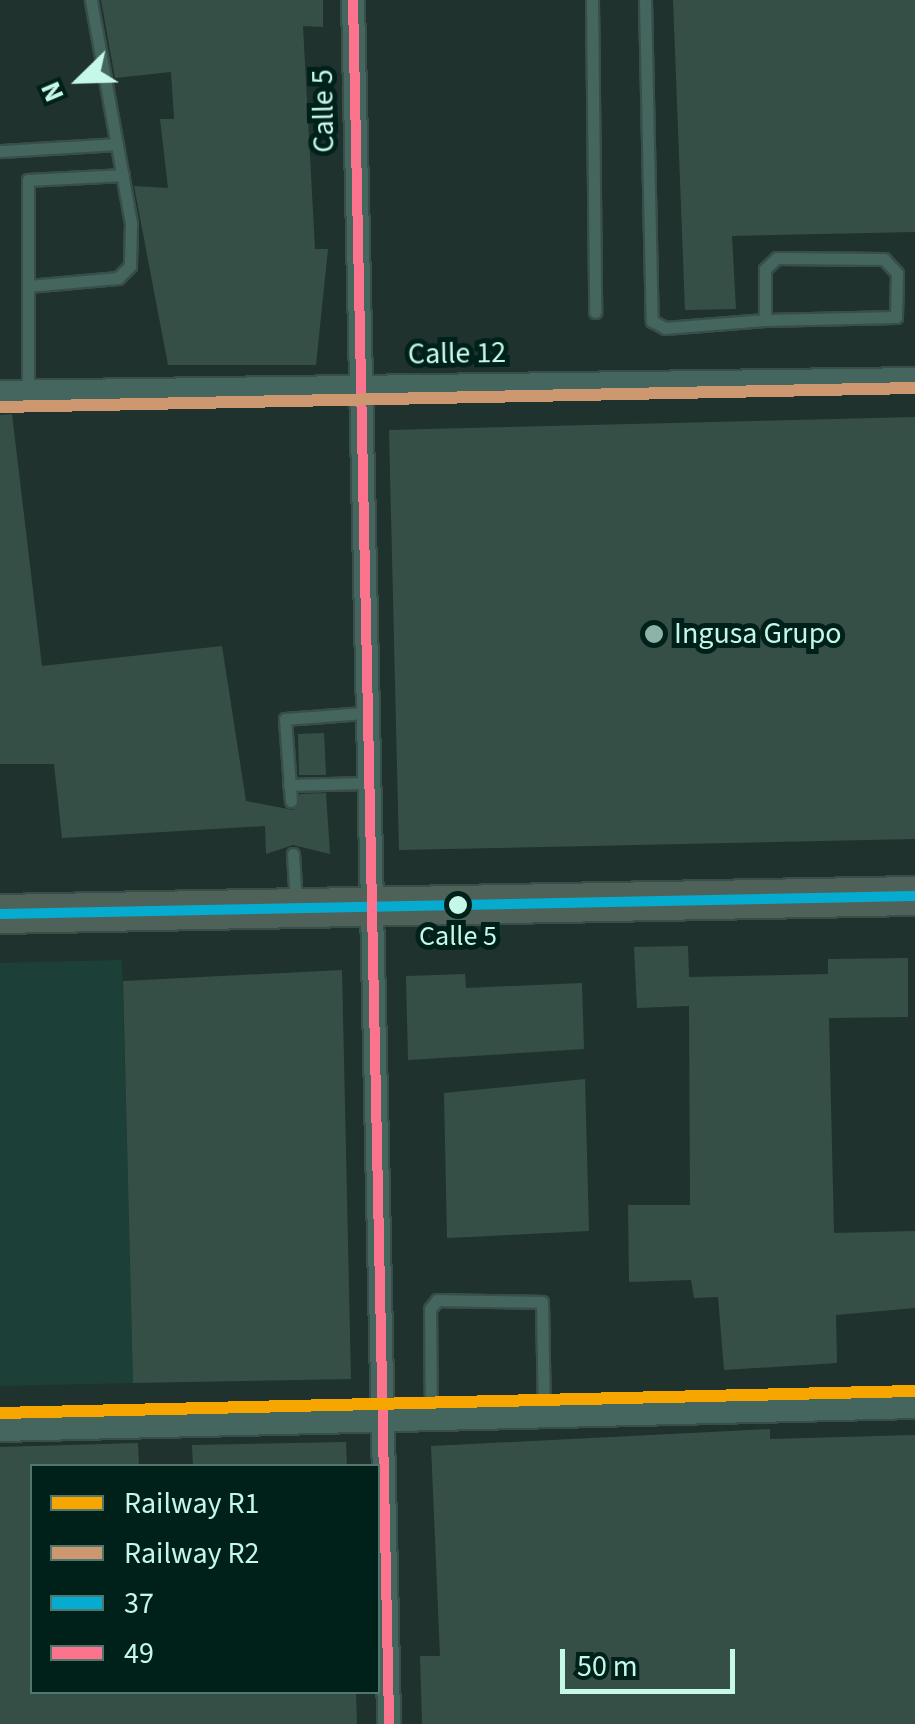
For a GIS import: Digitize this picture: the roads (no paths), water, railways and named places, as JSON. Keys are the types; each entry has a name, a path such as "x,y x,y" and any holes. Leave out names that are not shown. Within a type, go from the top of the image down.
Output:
{"main road":[{"path":"0,914 915,896"}],"street":[{"name":"Calle 5","path":"353,0 357,385 389,1724"},
{"name":"Calle 12","path":"0,392 915,378"},
{"path":"0,1430 915,1406"}],"lane":[{"path":"28,286 126,274 123,175 91,0"},
{"path":"592,0 594,312"},
{"path":"645,0 652,320 665,328 765,320 896,317 898,273 884,259 772,260 765,320"},
{"path":"0,152 118,144"},
{"path":"28,392 29,178 123,175"},
{"path":"291,801 287,716 364,713"},
{"path":"289,786 366,783"},
{"path":"294,854 296,908"},
{"path":"431,1420 430,1308 437,1300 542,1302 544,1417"}],"rail line":[{"name":"R2","path":"0,407 915,388"},
{"name":"R1","path":"0,1413 915,1391"}],"place":[{"name":"Ingusa Grupo","path":"654,634"},
{"name":"Calle 5","path":"458,905"}]}
